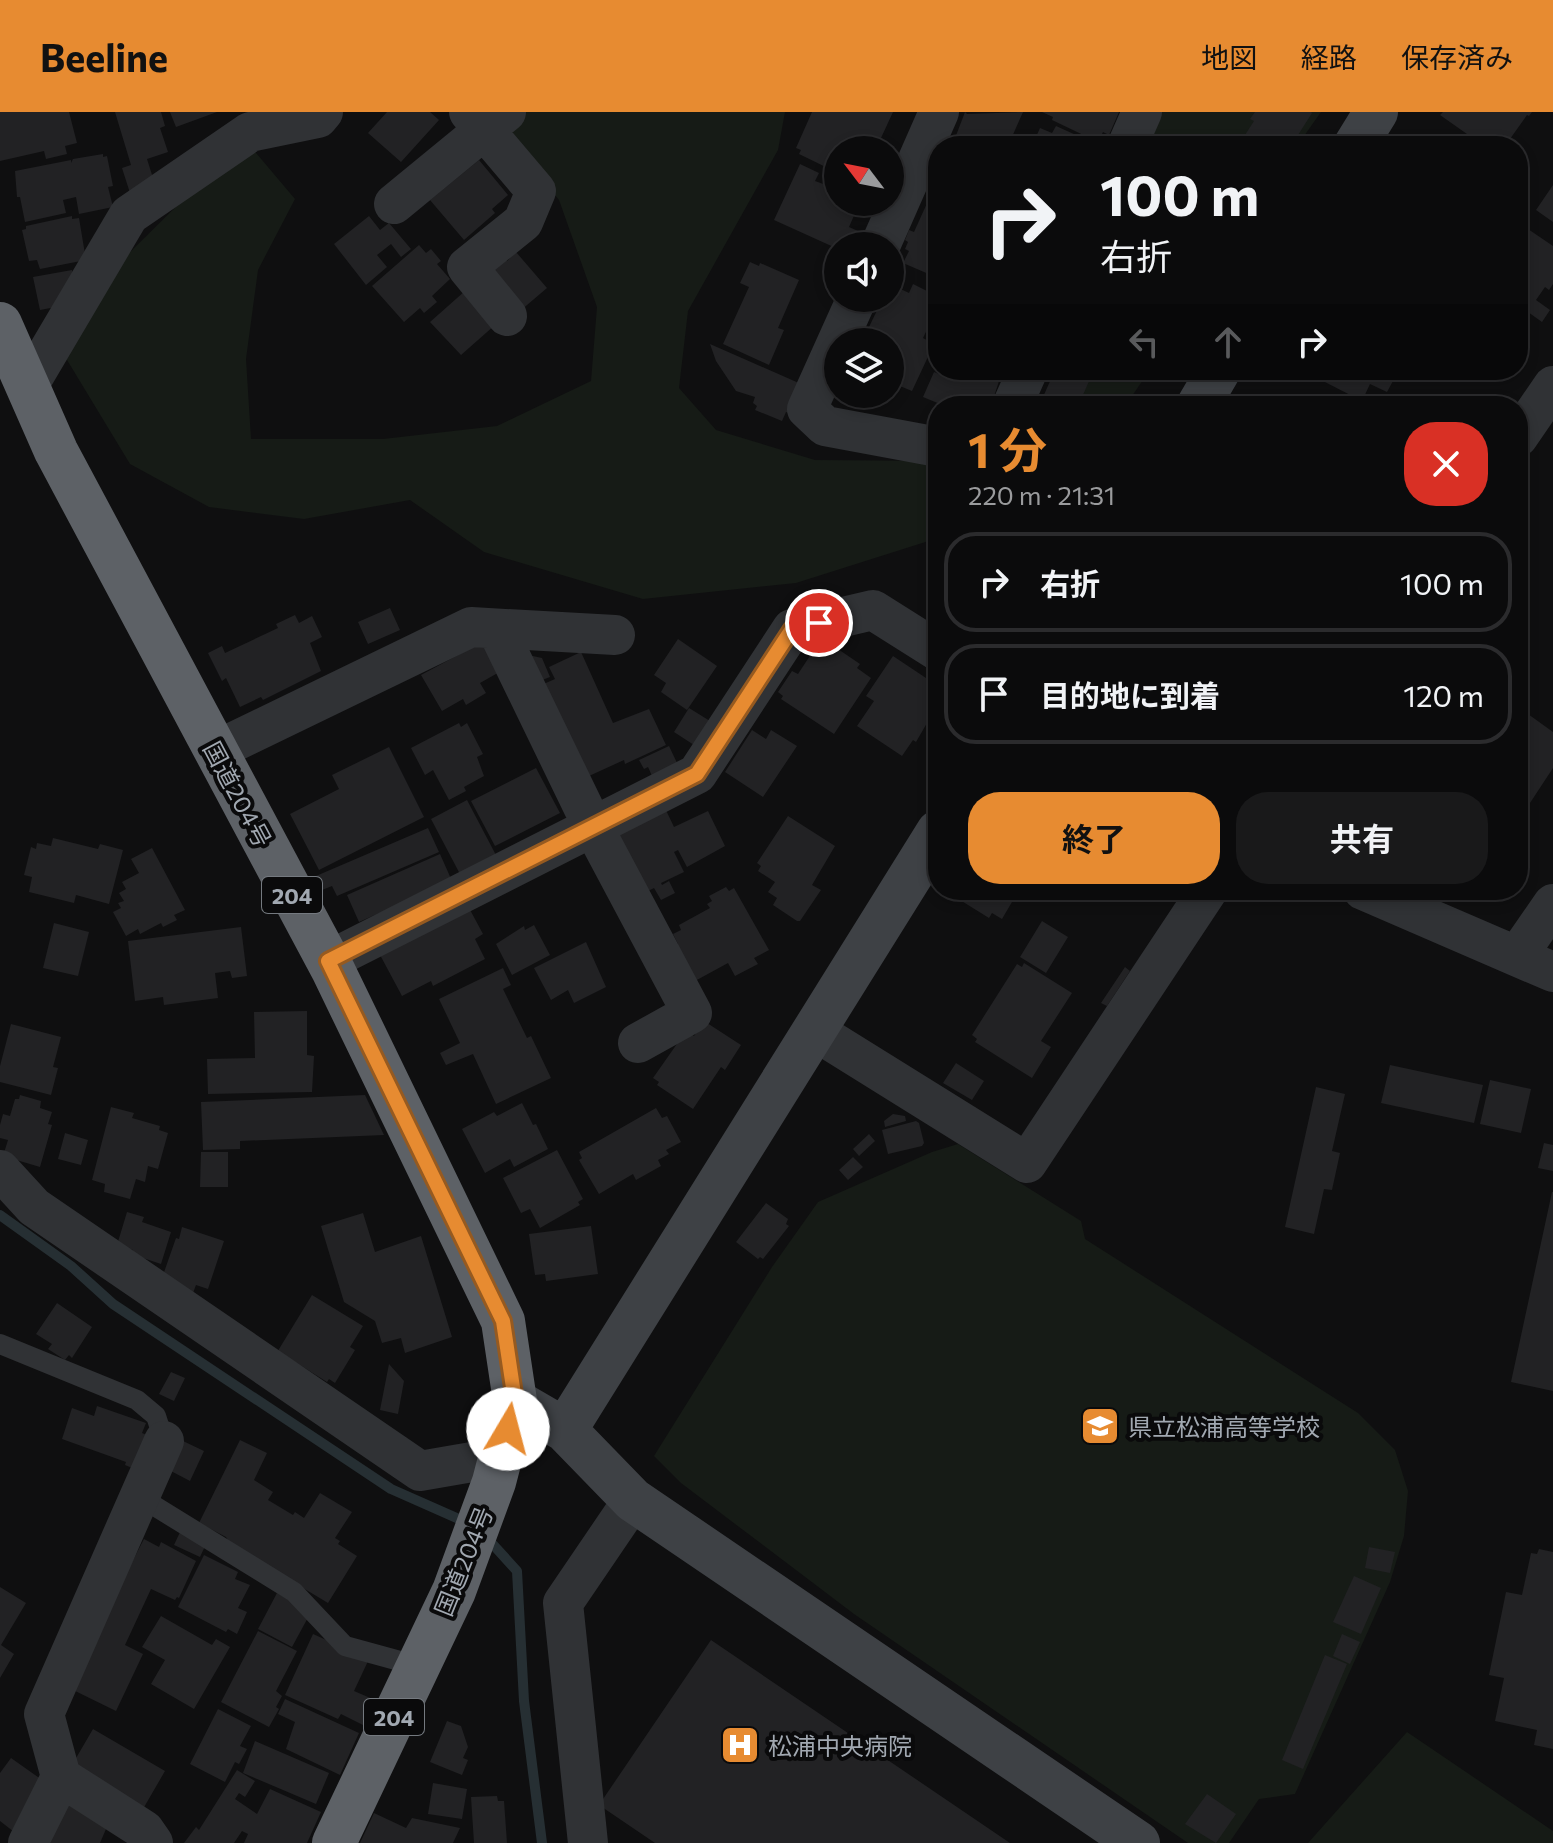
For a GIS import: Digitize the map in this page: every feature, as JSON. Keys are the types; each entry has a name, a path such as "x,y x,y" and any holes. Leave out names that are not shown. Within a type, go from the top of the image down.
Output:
{"highway":[{"name":"国道204号","path":"0,324 56,451 328,961 503,1321 515,1401 498,1470 454,1591 334,1843"}],"street":[{"path":"28,386 129,215 250,132 318,118 323,112"},
{"path":"928,136 939,112"},
{"path":"1131,136 1142,112"},
{"path":"1361,136 1376,112"},
{"path":"394,204 486,118 536,191 523,222 467,267 507,316"},
{"path":"886,232 928,137"},
{"path":"851,312 807,409 825,426 928,445"},
{"path":"1528,422 1553,386"},
{"path":"328,961 697,774 792,629 873,610 928,645"},
{"path":"215,751 471,627 615,635"},
{"path":"497,629 593,827 692,1013 638,1043"},
{"path":"565,1430 928,848"},
{"path":"815,1031 1027,1163 1201,900"},
{"path":"1386,900 1553,972"},
{"path":"1517,956 1553,904"},
{"path":"0,1170 34,1207 420,1471 498,1470"},
{"path":"515,1401 565,1430 633,1500 1138,1843"},
{"path":"28,1843 61,1777 44,1714 164,1441"},
{"path":"588,1843 563,1603 633,1500"},
{"path":"61,1777 144,1830 153,1843"}],"lane":[{"path":"0,1344 137,1400 156,1416 164,1441"},
{"path":"140,1497 294,1592 345,1646 418,1666"}],"shaded area":[{"path":"486,112 785,112 778,150 688,311 679,388 716,430 815,460 928,461 928,541 796,583 643,599 484,552 410,500 304,519 209,507 130,464 64,355 117,265 204,179 251,147 295,199 258,270 246,359 251,439 383,439 497,426 591,381 597,307 559,200"},
{"path":"1153,112 1321,112 1304,136 1143,136"},
{"path":"1061,380 1143,380 1132,396 1047,396"},
{"path":"958,1144 1081,1221 1085,1239 1358,1413 1395,1450 1408,1491 1404,1536 1390,1582 1295,1794 1259,1799 1229,1843 1188,1843 854,1614 681,1483 654,1456 772,1267 818,1202 932,1152"},
{"path":"1407,1732 1553,1831 1553,1843 1308,1843"}],"building":[{"path":"0,112 69,112 77,143 65,146 67,154 46,159 44,151 0,161"},
{"path":"115,112 161,112 165,126 160,128 168,152 147,159 153,178 130,193 122,168 131,165"},
{"path":"170,112 217,112 176,127"},
{"path":"387,112 430,112 439,120 401,162 368,133"},
{"path":"812,112 893,112 882,136 824,136 824,166 799,154 801,150 796,148"},
{"path":"965,112 1023,112 1012,136 956,136"},
{"path":"1042,112 1119,112 1109,135 1103,132 1101,136 1085,136 1052,120 1053,117"},
{"path":"1255,112 1312,113 1297,136 1244,136 1254,121 1250,119"},
{"path":"1443,112 1532,112 1512,136 1470,136 1440,115"},
{"path":"1056,126 1078,136 1036,136 1040,128 1052,133"},
{"path":"103,154 103,157 107,156 113,186 108,187 113,207 79,214 76,197 63,200 66,213 25,222 20,197 17,197 15,171 71,160 71,163 73,159"},
{"path":"479,160 508,195 492,209 495,213 464,240 430,200"},
{"path":"800,164 819,173 815,181 824,184 824,216 854,216 849,227 858,231 824,232 824,243 774,220"},
{"path":"1553,185 1553,222 1536,210"},
{"path":"928,201 928,274 904,263 909,251 905,249 908,242 905,240 909,230 914,232"},
{"path":"72,216 72,219 79,218 86,260 40,269 37,260 29,261 22,230 26,226"},
{"path":"369,216 380,230 389,223 411,249 401,257 391,244 377,255 387,267 366,285 334,244"},
{"path":"1528,229 1553,246 1553,284 1549,290 1545,287 1536,300 1550,310 1542,322 1528,312"},
{"path":"419,245 426,253 431,249 441,261 437,264 450,279 432,296 437,302 424,313 420,308 404,322 372,286"},
{"path":"516,252 547,288 520,311 486,272 504,257 507,261"},
{"path":"750,262 759,266 760,263 799,280 778,328 784,330 769,365 723,344 749,287 740,283"},
{"path":"72,270 75,285 61,306 40,310 33,277"},
{"path":"913,284 928,292 928,328 923,338 928,341 928,357 912,391 904,388 904,328 869,327 876,312 904,312 904,291 909,293"},
{"path":"465,291 495,325 461,355 430,322"},
{"path":"710,344 801,384 789,413 786,412 782,421 755,410 755,397 736,391 716,361"},
{"path":"930,380 999,381 994,396 923,397"},
{"path":"1051,380 1090,380 1082,396 1043,396"},
{"path":"1321,380 1394,380 1387,392 1370,384 1364,396 1352,396"},
{"path":"390,608 400,630 368,644 358,622"},
{"path":"295,615 299,623 312,616 322,637 310,643 321,671 263,700 261,697 240,707 226,678 222,681 208,653 222,646 225,653 278,628 276,624"},
{"path":"678,639 717,666 687,710 661,692 666,683 654,675"},
{"path":"819,642 832,651 835,647 860,664 857,668 871,678 834,734 781,699 783,696 778,692 792,671 798,674"},
{"path":"492,645 503,670 480,683 486,693 466,705 463,699 442,711 421,675 473,647"},
{"path":"581,652 613,723 649,709 666,745 589,776 539,686 555,679 549,667"},
{"path":"519,653 542,658 550,677 532,684"},
{"path":"893,656 928,679 928,721 916,742 913,740 902,756 857,726 874,701 866,696"},
{"path":"689,708 710,721 694,745 674,732"},
{"path":"1528,714 1553,732 1553,768 1528,806"},
{"path":"459,723 461,727 467,723 483,754 477,757 484,776 449,800 433,770 425,775 411,748"},
{"path":"752,730 766,739 771,730 797,746 763,797 725,772"},
{"path":"669,746 678,765 653,778 648,767 644,769 639,760"},
{"path":"389,747 424,817 319,870 290,814 339,789 332,775"},
{"path":"536,768 560,813 495,846 471,801"},
{"path":"467,800 497,857 461,876 431,819"},
{"path":"664,806 674,827 708,811 725,846 687,867 678,850 674,852 684,872 661,883 669,881 675,893 661,900 654,888 642,894 613,838"},
{"path":"788,816 835,846 812,885 821,890 800,921 773,905 777,898 768,892 775,882 758,871 761,866 757,863"},
{"path":"428,828 439,852 337,896 332,886 322,890 316,876"},
{"path":"53,838 98,849 100,844 123,850 109,904 76,895 74,903 29,892 32,877 24,875 31,847 36,849 37,843 51,846"},
{"path":"152,848 185,910 174,915 177,920 163,927 161,923 140,934 138,929 126,936 113,912 121,908 118,903 124,901 119,893 126,889 122,882 139,873 131,859"},
{"path":"440,854 452,881 359,922 347,895"},
{"path":"726,887 729,891 734,888 769,950 754,958 758,964 735,976 728,963 695,981 675,946 678,944 673,934 681,930 679,925 710,908 707,904 712,901 709,896"},
{"path":"960,900 1013,900 1002,919 992,913 989,918"},
{"path":"468,906 483,934 475,939 485,959 433,986 431,981 402,996 379,953"},
{"path":"1042,921 1068,937 1046,973 1020,957"},
{"path":"54,923 89,932 78,976 43,968"},
{"path":"534,925 550,955 512,975 496,944 524,926 525,930"},
{"path":"241,927 247,976 232,978 230,971 215,973 218,998 164,1005 163,997 135,1001 128,941"},
{"path":"586,942 606,987 574,1003 568,990 551,1000 534,968"},
{"path":"1024,963 1072,993 1041,1041 1051,1047 1032,1078 975,1042 977,1039 972,1035 1017,964 1022,967"},
{"path":"1125,967 1130,971 1107,1006 1101,1003"},
{"path":"503,968 511,985 503,989 551,1078 496,1104 473,1054 446,1065 440,1053 460,1043 439,999"},
{"path":"307,1011 307,1055 314,1056 312,1092 208,1094 207,1059 255,1058 254,1012"},
{"path":"704,1021 741,1045 725,1070 721,1067 693,1109 657,1085 659,1082 653,1078 686,1031 694,1036"},
{"path":"11,1024 61,1037 53,1067 58,1068 51,1095 0,1082 0,1066"},
{"path":"956,1063 984,1081 972,1100 943,1083"},
{"path":"1390,1065 1483,1085 1474,1123 1381,1103"},
{"path":"1490,1080 1531,1089 1521,1133 1480,1124"},
{"path":"1316,1087 1345,1094 1332,1151 1340,1153 1332,1190 1324,1189 1314,1234 1285,1227"},
{"path":"20,1095 41,1101 40,1108 52,1112 48,1124 52,1125 40,1167 3,1156 8,1140 0,1138 3,1114 10,1116 15,1099 19,1099"},
{"path":"365,1095 384,1135 240,1141 240,1149 203,1150 201,1102"},
{"path":"522,1103 548,1149 514,1167 510,1159 485,1173 462,1129 494,1112 497,1116"},
{"path":"111,1107 134,1113 132,1118 160,1126 159,1130 168,1133 158,1169 148,1166 145,1182 136,1179 130,1199 104,1192 105,1184 92,1180"},
{"path":"656,1108 662,1118 667,1116 681,1142 666,1150 669,1154 658,1160 661,1166 636,1180 633,1174 599,1194 579,1160 582,1158 579,1152"},
{"path":"893,1114 905,1116 906,1121 885,1127 884,1121"},
{"path":"916,1121 924,1143 922,1146 888,1154 882,1130"},
{"path":"65,1133 88,1140 81,1165 58,1159"},
{"path":"869,1134 875,1141 859,1156 853,1149"},
{"path":"1544,1143 1553,1145 1553,1171 1538,1168"},
{"path":"557,1150 583,1199 578,1202 580,1205 540,1228 530,1209 521,1213 503,1178"},
{"path":"201,1152 228,1152 228,1187 200,1187"},
{"path":"853,1157 863,1167 848,1180 839,1170"},
{"path":"1553,1192 1553,1391 1511,1382"},
{"path":"766,1203 788,1219 786,1224 789,1226 763,1259 758,1259 736,1242"},
{"path":"127,1212 144,1217 142,1222 171,1232 161,1264 131,1254 133,1250 117,1245"},
{"path":"363,1213 375,1252 421,1236 452,1337 405,1353 401,1338 382,1343 375,1321 344,1302 321,1226"},
{"path":"591,1226 598,1274 546,1281 545,1274 535,1275 529,1234"},
{"path":"182,1227 224,1241 208,1289 196,1285 193,1293 162,1278"},
{"path":"312,1295 363,1326 350,1347 355,1350 335,1383 329,1379 327,1382 292,1360 276,1354"},
{"path":"57,1303 92,1327 72,1358 69,1355 65,1360 48,1349 52,1344 36,1334"},
{"path":"389,1364 404,1381 398,1414 380,1410"},
{"path":"171,1372 185,1378 174,1401 159,1394"},
{"path":"97,1406 146,1423 142,1433 154,1438 142,1472 125,1465 126,1462 62,1439 72,1408 94,1416"},
{"path":"240,1440 267,1453 254,1480 273,1492 268,1500 304,1518 320,1493 352,1512 335,1538 340,1541 338,1544 357,1556 328,1603 199,1523"},
{"path":"183,1441 204,1451 190,1481 169,1470"},
{"path":"181,1530 207,1542 200,1557 174,1545"},
{"path":"144,1539 159,1547 161,1542 196,1561 179,1598 175,1600 151,1589 125,1645 143,1654 116,1711 67,1687"},
{"path":"1369,1547 1395,1552 1390,1573 1365,1568"},
{"path":"1539,1549 1553,1552 1553,1749 1534,1745 1537,1730 1495,1721 1504,1678 1489,1675 1506,1592 1522,1595 1531,1553 1537,1554"},
{"path":"204,1555 238,1572 235,1579 250,1585 238,1608 247,1612 237,1634 228,1629 226,1632 178,1607"},
{"path":"1354,1576 1381,1588 1361,1634 1333,1622"},
{"path":"0,1587 26,1603 1,1645 14,1654 0,1678"},
{"path":"277,1593 311,1612 292,1647 258,1629"},
{"path":"161,1616 212,1645 216,1639 230,1647 194,1709 151,1684 165,1660 142,1647"},
{"path":"258,1631 297,1651 276,1691 282,1696 269,1727 221,1702"},
{"path":"313,1634 369,1659 354,1691 375,1700 363,1725 341,1714 338,1719 285,1695"},
{"path":"1342,1634 1360,1642 1350,1664 1333,1656"},
{"name":"松浦中央病院","path":"711,1640 1010,1843 655,1843 599,1805"},
{"path":"1325,1655 1347,1664 1303,1769 1282,1760"},
{"path":"285,1699 359,1733 340,1775 286,1749 295,1722 278,1714"},
{"path":"218,1709 251,1726 240,1746 247,1749 239,1764 235,1762 225,1782 190,1764"},
{"path":"447,1721 461,1726 468,1747 463,1758 468,1760 462,1775 430,1762"},
{"path":"93,1729 165,1771 143,1809 72,1765"},
{"path":"255,1741 329,1773 316,1804 243,1773"},
{"path":"11,1758 45,1782 18,1835 0,1821 0,1773"},
{"path":"237,1770 255,1781 245,1797 239,1793 235,1799 257,1814 270,1789 321,1812 307,1843 244,1843 248,1834 242,1831 234,1843 184,1843 196,1827 199,1830"},
{"path":"433,1783 467,1789 462,1819 428,1814"},
{"path":"1207,1794 1236,1814 1216,1843 1185,1824"},
{"path":"497,1796 498,1801 504,1801 507,1843 474,1843 471,1797"},
{"path":"67,1804 109,1822 100,1843 50,1843"},
{"path":"374,1813 406,1828 412,1818 460,1828 453,1843 360,1843"}],"waterway":[{"path":"0,1215 71,1266 113,1304 391,1489 468,1523"},
{"path":"487,1538 517,1571 524,1701 542,1843"}],"place":[{"name":"県立松浦高等学校","path":"1100,1426"},
{"name":"松浦中央病院","path":"740,1745"}],"route":[{"path":"508,1429 515,1401 503,1321 328,961 697,774 792,629 819,623"}]}
